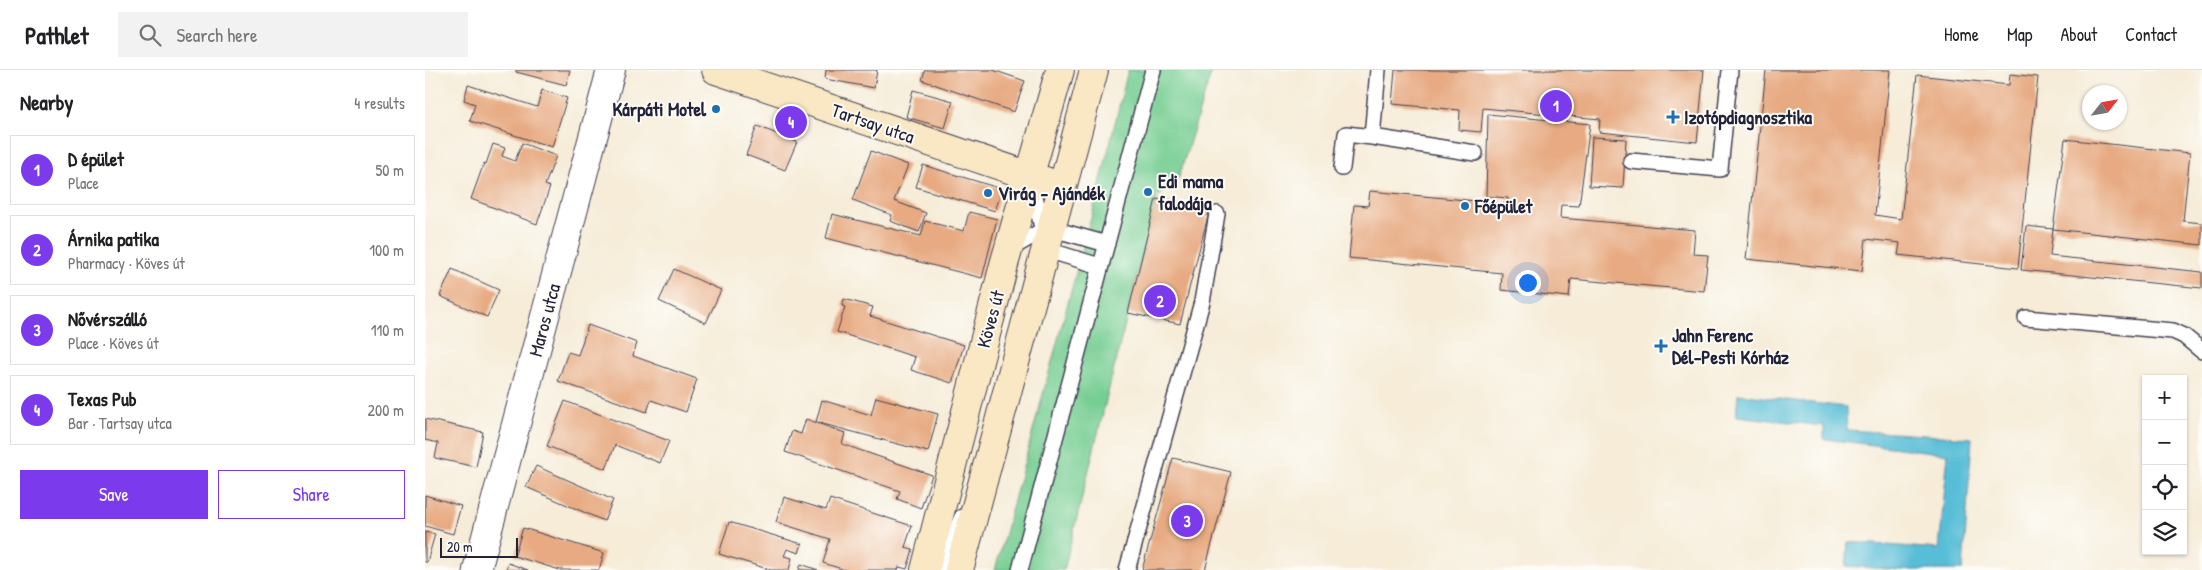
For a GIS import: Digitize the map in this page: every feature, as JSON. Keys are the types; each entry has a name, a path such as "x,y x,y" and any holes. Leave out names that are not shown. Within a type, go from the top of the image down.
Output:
{"street":[{"name":"Maros utca","path":"477,570 611,70"},
{"name":"Tartsay utca","path":"716,70 1064,188"},
{"name":"Köves út","path":"925,570 1008,251 1060,70"},
{"name":"Köves út","path":"959,570 1047,236 1064,188 1094,70"},
{"path":"1030,177 1047,236"}],"lane":[{"path":"1019,570 1153,70"},
{"path":"1372,137 1378,70"},
{"path":"1631,161 1720,169 1730,70"},
{"path":"1342,168 1346,134 1475,153"},
{"path":"1127,570 1202,302 1217,214"},
{"path":"1008,251 1047,236 1107,244"},
{"path":"1047,236 1100,266"},
{"path":"2026,318 2173,331 2184,336 2202,351"},
{"name":"Köves út","path":"939,570 988,458"}],"green space":[{"path":"1128,70 1212,70 1179,177 1156,199 1064,570 995,570 1096,200"}],"water":[{"path":"1738,394 1846,407 1847,430 1972,438 1963,570 1901,570 1846,566 1848,542 1939,549 1948,454 1824,439 1824,426 1736,416"}],"building":[{"path":"516,70 570,70 566,85 516,72"},
{"path":"826,70 877,70 874,88 825,79"},
{"path":"925,70 993,70 1025,81 1014,112 922,80"},
{"path":"1395,70 1704,70 1697,142 1599,132 1600,119 1483,108 1481,132 1459,130 1460,110 1392,104"},
{"path":"1766,70 1890,70 1875,215 1901,219 1917,75 2009,85 2010,74 2038,77 2018,268 1898,255 1900,243 1866,239 1862,271 1746,259"},
{"path":"468,85 537,107 542,90 567,98 552,147 470,121 475,104 464,100"},
{"path":"913,90 953,101 945,128 906,117"},
{"name":"Főépület","path":"1488,114 1590,124 1579,206 1561,205 1560,218 1695,230 1693,254 1708,255 1704,291 1571,279 1569,297 1501,290 1502,273 1349,258 1354,205 1368,206 1370,191 1508,204 1508,198 1486,196"},
{"path":"757,126 797,142 785,170 746,155"},
{"path":"1592,137 1626,139 1623,188 1589,186"},
{"path":"2065,139 2190,153 2183,221 2202,223 2202,245 2053,229"},
{"path":"522,143 556,156 545,185 550,187 537,224 471,199 493,144 505,148 502,156 515,161"},
{"path":"871,151 908,165 894,201 926,213 919,232 890,221 892,215 853,200"},
{"path":"923,165 1002,189 995,211 916,187"},
{"path":"1156,199 1209,212 1180,324 1128,313"},
{"path":"969,212 997,219 982,278 826,238 832,214 921,236 925,221 964,231"},
{"path":"2026,226 2053,229 2050,256 2202,272 2202,288 2021,270"},
{"path":"452,269 499,290 487,317 440,296"},
{"path":"674,269 721,290 706,323 659,301"},
{"path":"844,299 873,307 870,316 964,345 952,383 911,370 915,357 837,332 845,307 842,306"},
{"path":"588,325 637,343 633,356 697,379 686,412 651,400 647,412 558,381 568,352 578,355"},
{"path":"876,397 938,414 928,452 816,422 822,400 871,415"},
{"path":"565,401 669,441 660,463 615,445 606,469 547,446"},
{"path":"425,419 483,432 476,467 435,458 438,443 425,440"},
{"path":"806,419 845,433 842,444 932,475 921,508 897,499 900,491 785,452 792,431 801,434"},
{"path":"1173,458 1231,472 1205,570 1142,570"},
{"path":"536,466 613,500 604,521 526,487"},
{"path":"425,495 461,506 453,534 425,526"},
{"path":"784,497 826,510 830,499 912,526 905,547 913,549 907,569 899,567 898,570 845,570 823,563 830,539 776,522"},
{"path":"729,522 802,544 799,553 787,549 784,556 792,558 789,570 771,570 719,554"},
{"path":"523,528 604,553 599,570 560,570 514,556"},
{"path":"425,532 435,534 427,562 425,562"},
{"path":"508,563 528,570 506,570"},
{"path":"801,564 818,570 799,570"}],"place":[{"name":"D épület","path":"1556,106"},
{"name":"Kárpáti Motel","path":"716,109"},
{"name":"Izotópdiagnosztika","path":"1673,117"},
{"name":"Texas Pub","path":"791,122"},
{"name":"Edi mama falodája","path":"1148,192"},
{"name":"Virág - Ajándék","path":"988,193"},
{"name":"Főépület","path":"1465,206"},
{"name":"Árnika patika","path":"1160,301"},
{"name":"Jahn Ferenc Dél-Pesti Kórház","path":"1661,346"},
{"name":"Nővérszálló","path":"1187,521"}]}
